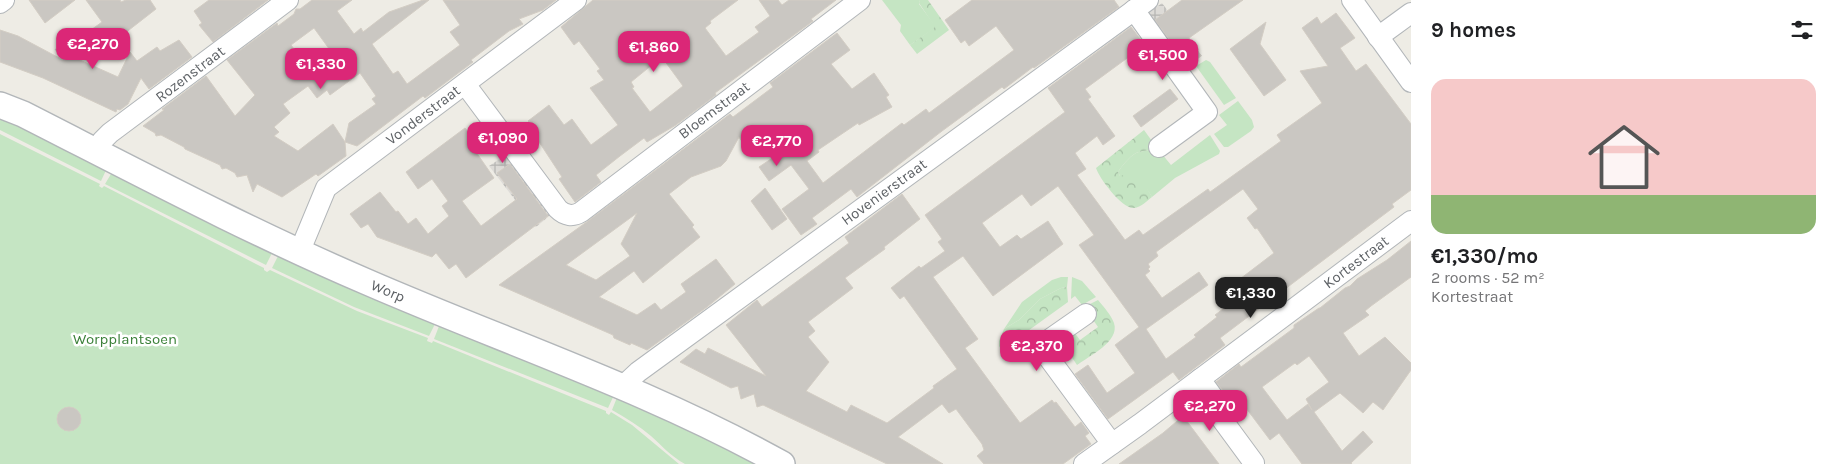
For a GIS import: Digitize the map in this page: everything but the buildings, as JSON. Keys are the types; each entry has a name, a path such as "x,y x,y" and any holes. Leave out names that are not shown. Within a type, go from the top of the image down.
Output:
{"street":[{"path":"0,4 4,0"},
{"name":"Rozenstraat","path":"97,152 102,141 110,133 288,0"},
{"name":"Vonderstraat","path":"299,253 326,188 576,0"},
{"name":"Bloemstraat","path":"465,84 558,209 566,215 573,216 860,0"},
{"path":"1352,0 1411,82"},
{"path":"1141,5 1207,112 1159,147"},
{"name":"Hovenierstraat","path":"623,386 638,372 1141,5"},
{"path":"1378,37 1411,13"},
{"name":"Worp","path":"0,104 24,114 299,253 433,310 623,386 722,431 782,464"},
{"name":"Kortestraat","path":"1084,464 1411,221"},
{"path":"1086,314 1040,346 1112,444"},
{"path":"1200,379 1218,404 1218,414 1257,461"}],"shaded area":[{"path":"1162,3 1202,56 1183,69 1144,16"},
{"path":"509,153 553,213 536,227 489,166"}],"green space":[{"path":"882,0 920,0 919,4 936,27 910,45 900,31 901,25"},
{"path":"920,0 928,0 949,30 917,54 910,45 935,27 919,3"},
{"path":"1206,60 1210,62 1236,98 1224,105 1196,66"},
{"path":"1238,101 1252,120 1254,127 1228,147 1224,147 1214,134 1227,125 1219,115"},
{"path":"0,114 108,166 101,181 0,130"},
{"path":"1144,130 1157,148 1136,153 1128,159 1118,172 1120,176 1135,173 1144,183 1152,197 1134,208 1123,204 1117,198 1106,185 1096,168"},
{"name":"Worpplantsoen","path":"0,134 100,184 99,186 102,188 104,186 264,268 267,272 270,270 357,311 428,338 427,341 432,343 433,341 606,411 609,415 611,412 632,425 679,464 0,464"},
{"path":"1210,135 1220,151 1219,154 1175,178 1152,197 1139,181 1131,177 1120,176 1118,172 1128,159 1136,153 1157,148 1171,165"},
{"path":"114,169 274,249 266,265 105,184"},
{"path":"280,252 437,320 429,336 354,307 272,268"},
{"path":"1068,277 1067,287 1061,288 1040,299 1019,320 1004,329 1022,302 1052,280"},
{"path":"1072,277 1082,281 1096,297 1082,305 1075,296 1071,299"},
{"path":"1067,287 1068,302 1011,343 1018,353 1008,360 999,346 1004,329 1019,320 1040,299 1061,288"},
{"path":"1098,300 1111,317 1115,330 1102,348 1077,365 1061,341 1074,332 1080,340 1098,327 1087,311 1088,305"},
{"path":"441,321 615,393 608,408 434,339"},
{"path":"618,395 764,464 685,464 671,455 642,429 612,410"}]}
